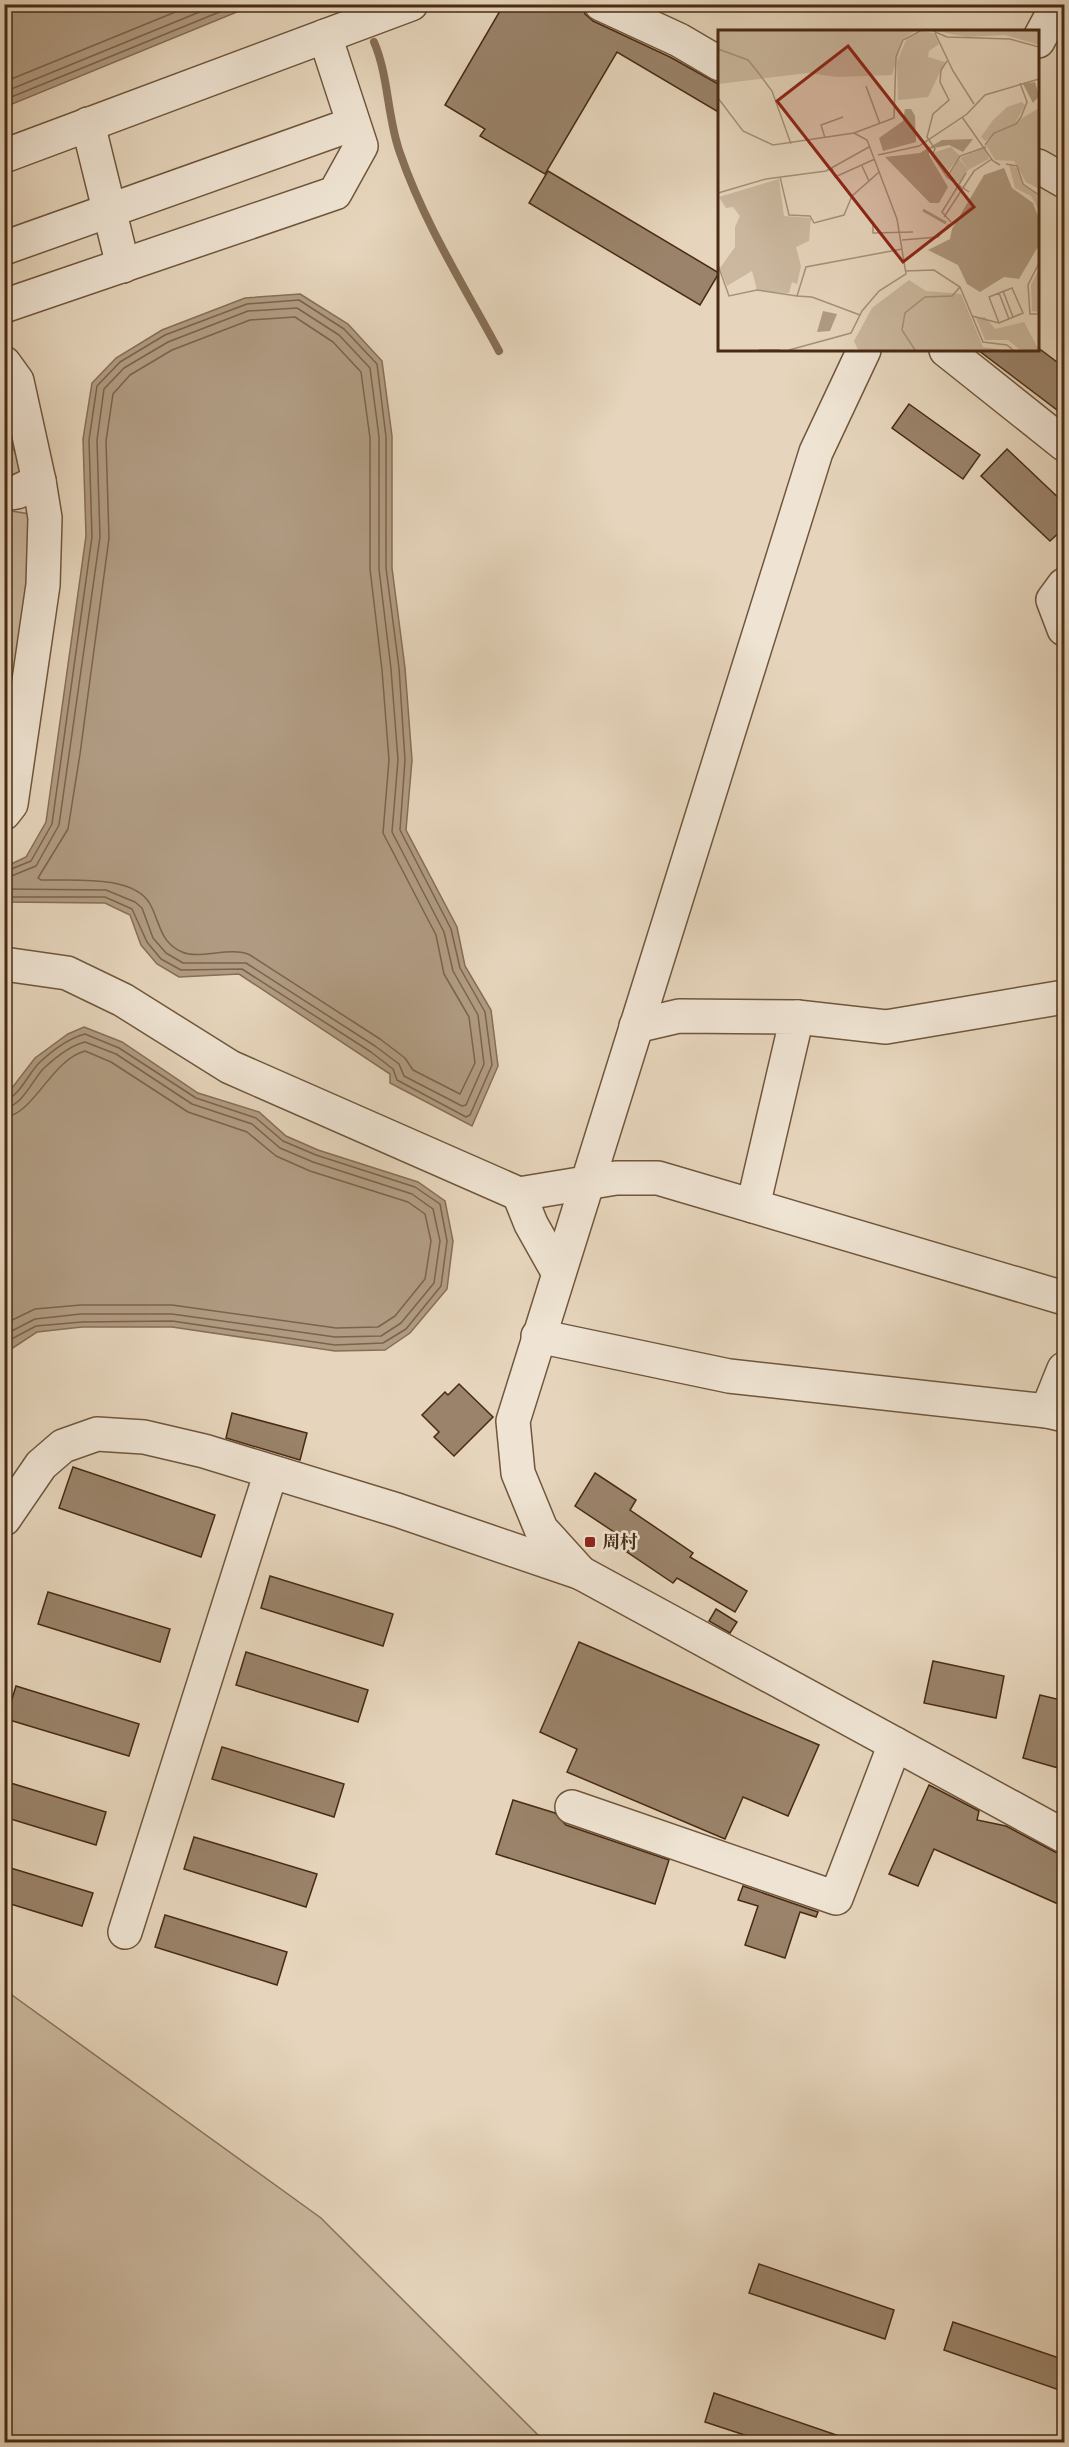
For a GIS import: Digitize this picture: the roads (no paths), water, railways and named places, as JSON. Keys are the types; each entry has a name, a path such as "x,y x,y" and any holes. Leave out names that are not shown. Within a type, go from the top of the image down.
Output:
{"street":[{"path":"4,156 411,4"},
{"path":"601,4 679,40 718,63"},
{"path":"1039,39 1058,4"},
{"path":"4,306 334,193 361,146 353,124 338,31"},
{"path":"88,124 123,266"},
{"path":"4,248 353,124"},
{"path":"1039,167 1065,181"},
{"path":"581,1573 541,1529 518,1473 513,1421 816,452 864,351"},
{"path":"947,351 1065,444"},
{"path":"4,363 16,381 45,518 43,585 11,804 4,813"},
{"path":"4,494 17,492 39,482"},
{"path":"1065,585 1053,600 1065,628"},
{"path":"4,964 67,973 123,1000 230,1067 519,1194 586,1185 616,1178 658,1178 1065,1298"},
{"path":"636,1026 679,1016 797,1017 886,1027 1065,997"},
{"path":"753,1206 797,1017"},
{"path":"519,1194 531,1224 558,1272"},
{"path":"538,1336 729,1376 1056,1413 1065,1369"},
{"path":"4,1519 41,1465 63,1446 97,1434 144,1437 271,1472 397,1510 581,1573 1065,1836"},
{"path":"125,1932 271,1472"},
{"path":"572,1807 836,1898 895,1744"}],"water":[{"path":"5,4 254,4 254,5 5,107"},
{"path":"300,294 348,324 382,361 392,436 392,568 405,668 412,760 406,830 457,927 465,966 491,1010 498,1066 472,1126 390,1083 390,1074 239,974 179,977 157,964 141,945 130,915 105,903 5,902 5,867 26,857 46,822 86,536 83,439 92,383 116,358 162,330 245,298"},
{"path":"84,1027 122,1042 198,1093 259,1112 286,1136 318,1150 418,1182 445,1201 453,1241 447,1289 410,1333 385,1350 335,1351 172,1327 82,1327 37,1332 5,1353 5,1097 35,1058 68,1034"}],"waterway":[{"path":"374,42 383,69 396,139 410,179 445,254 499,351"}],"place":[{"name":"周村","path":"590,1542"}]}
